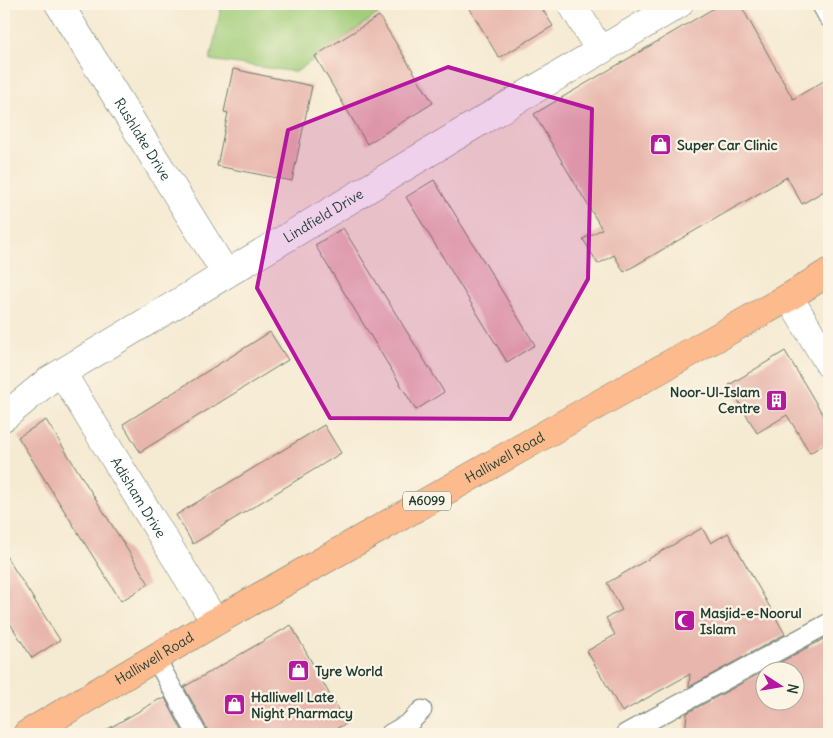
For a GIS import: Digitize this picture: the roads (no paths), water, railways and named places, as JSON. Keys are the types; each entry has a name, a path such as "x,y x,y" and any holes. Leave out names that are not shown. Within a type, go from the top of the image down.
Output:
{"main road":[{"name":"Halliwell Road","path":"27,734 214,622 789,297 829,272"}],"street":[{"name":"Rushlake Drive","path":"59,4 226,274"},
{"path":"572,4 600,51"},
{"name":"Lindfield Drive","path":"4,417 48,381 679,4"},
{"path":"789,297 829,364"},
{"name":"Adisham Drive","path":"62,373 214,622"}],"lane":[{"path":"821,4 829,18"},
{"path":"625,734 829,623"},
{"path":"155,657 197,734"},
{"path":"390,734 416,716"}],"place":[{"name":"Super Car Clinic","path":"661,145"},
{"name":"Noor-Ul-Islam Centre","path":"776,400"},
{"name":"Masjid-e-Noorul Islam","path":"684,621"},
{"name":"Tyre World","path":"299,671"},
{"name":"Halliwell Late Night Pharmacy","path":"235,705"}]}
